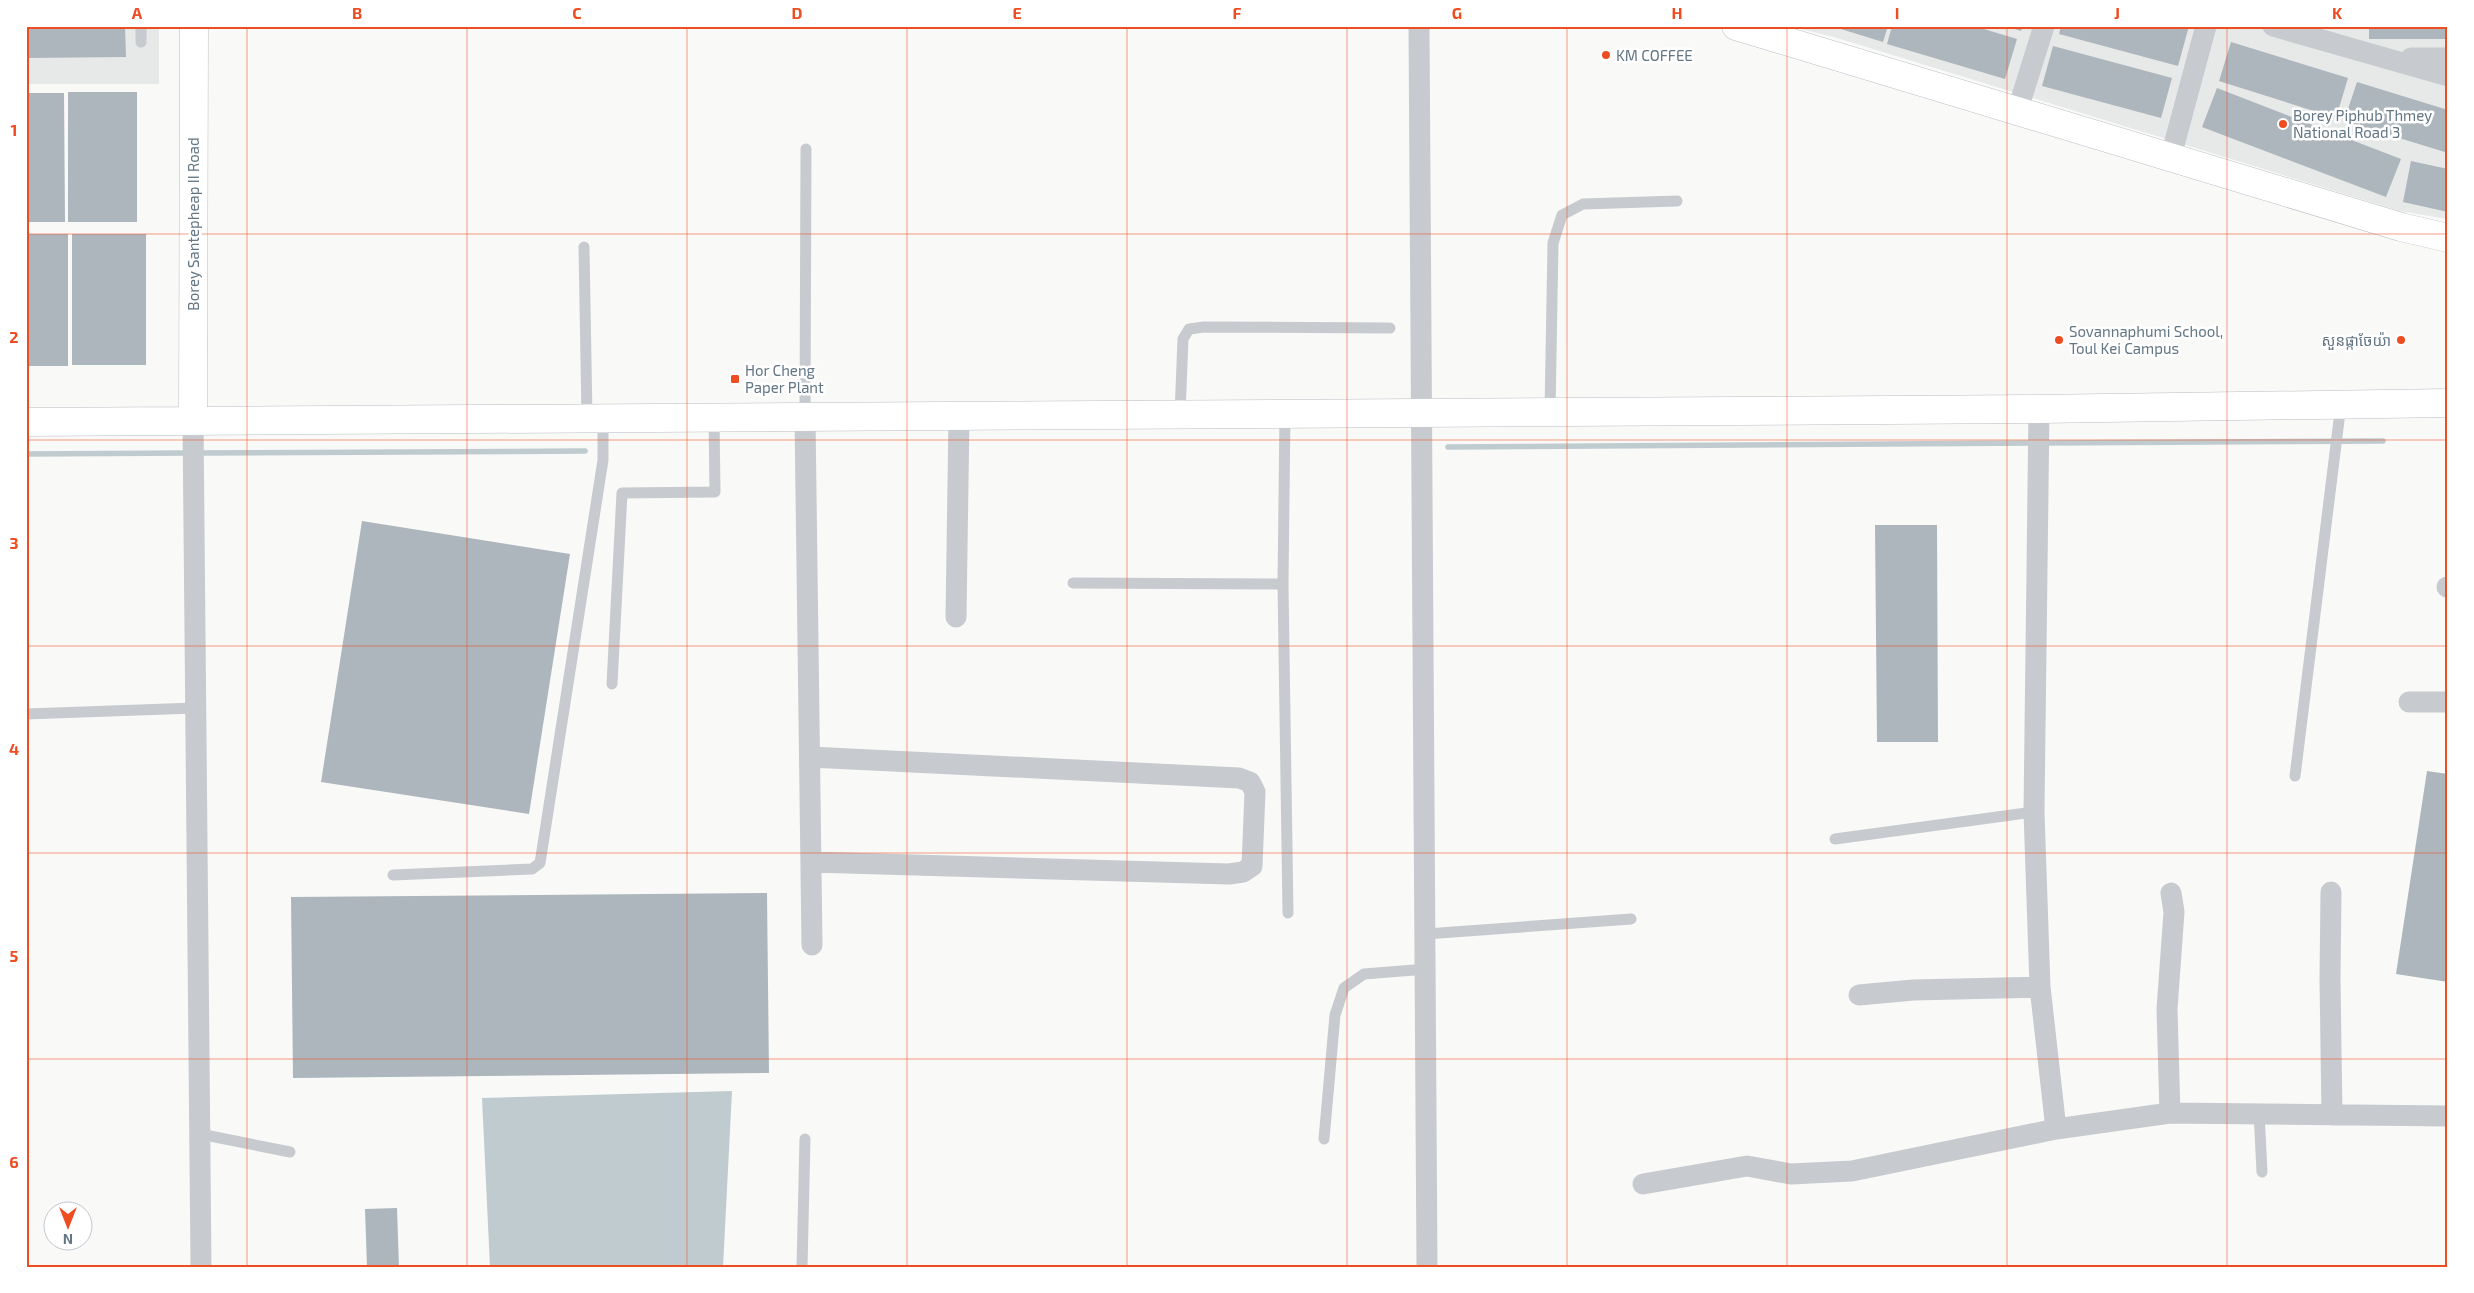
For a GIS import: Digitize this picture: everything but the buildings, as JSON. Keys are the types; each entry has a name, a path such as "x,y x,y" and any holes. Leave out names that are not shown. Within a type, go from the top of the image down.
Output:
{"main road":[{"name":"Borey Santepheap II Road","path":"193,429 194,26"},
{"path":"1738,26 2401,227 2448,238"},
{"path":"26,422 193,429 595,418 1550,412 2038,421 2341,404 2448,403"}],"street":[{"path":"1419,26 1427,969 1427,1267"},
{"path":"2018,110 2044,26"},
{"path":"2171,156 2206,26"},
{"path":"2272,26 2448,76"},
{"path":"2387,58 2448,58"},
{"path":"956,618 959,416"},
{"path":"805,417 812,945"},
{"path":"2038,421 2034,812 2040,987 2056,1129"},
{"path":"193,429 200,1267"},
{"path":"2410,702 2448,702"},
{"path":"810,757 1239,778 1250,782 1255,792 1252,866 1243,872 1230,874 811,862"},
{"path":"2331,892 2332,1115"},
{"path":"2170,1112 2167,1009 2174,912 2171,893"},
{"path":"1860,995 1913,990 2040,987"},
{"path":"1643,1184 1747,1166 1791,1174 1852,1171 2056,1129 2170,1112 2448,1116"}],"lane":[{"path":"141,26 141,42"},
{"path":"805,417 806,149"},
{"path":"1550,412 1553,243 1562,215 1583,204 1677,201"},
{"path":"393,875 532,869 540,863 603,460 595,418 584,247"},
{"path":"1180,414 1183,338 1189,329 1204,326 1390,328"},
{"path":"2295,776 2341,404"},
{"path":"1284,413 1283,584 1288,913"},
{"path":"612,684 622,493 715,492 714,417"},
{"path":"1073,583 1283,584"},
{"path":"26,714 195,708"},
{"path":"1836,839 2034,812"},
{"path":"1426,934 1631,919"},
{"path":"1324,1139 1335,1015 1344,988 1364,974 1427,969"},
{"path":"2259,1112 2262,1172"},
{"path":"200,1134 290,1152"},
{"path":"802,1267 805,1140"}],"shaded area":[{"path":"26,26 159,26 159,84 26,84"},
{"name":"Borey Piphub Thmey National Road 3","path":"1788,26 2448,26 2448,219 2400,211 1834,37"},
{"path":"732,1091 723,1267 490,1267 482,1098"}],"waterway":[{"path":"2043,443 2383,441"},
{"path":"1448,447 2034,443"},
{"path":"198,453 585,451"},
{"path":"26,454 188,453"}],"place":[{"name":"KM COFFEE","path":"1606,55"},
{"name":"Borey Piphub Thmey National Road 3","path":"2283,124"},
{"name":"Sovannaphumi School, Toul Kei Campus","path":"2059,340"},
{"name":"សួនផ្កាចែយ៉ា","path":"2401,340"},
{"name":"Hor Cheng Paper Plant","path":"735,379"}]}
